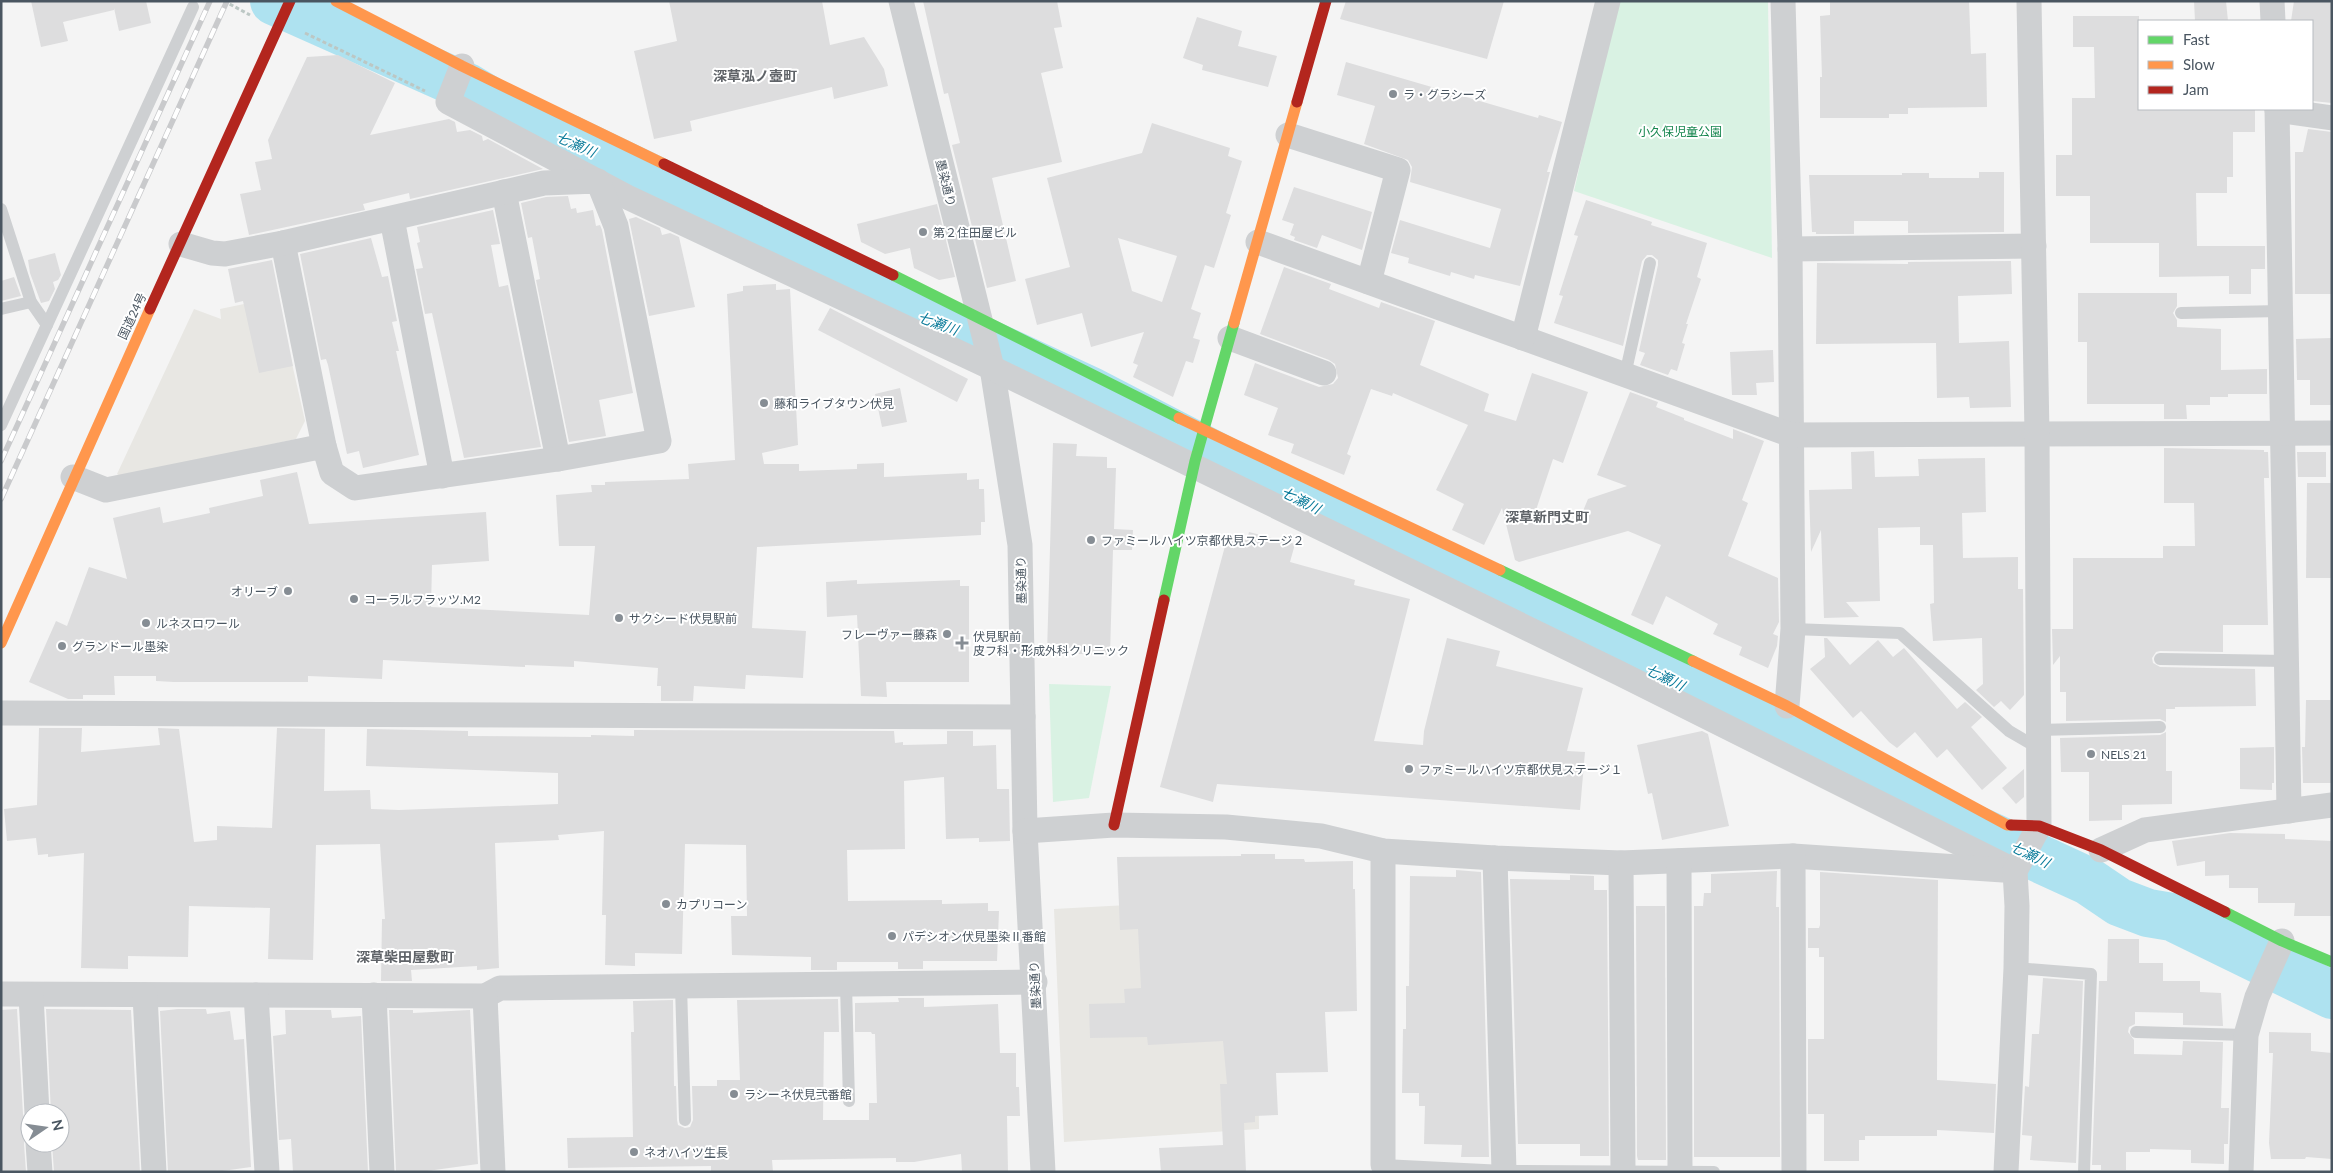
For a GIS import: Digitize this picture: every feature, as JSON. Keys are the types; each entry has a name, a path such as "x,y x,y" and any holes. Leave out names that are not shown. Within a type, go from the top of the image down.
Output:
{"main road":[{"name":"国道24号","path":"1,643 73,477 181,244 290,1"},
{"path":"336,1 455,84 979,321 1202,432 1787,706 2007,825 2026,851 2100,850 2278,948 2332,962"},
{"path":"1114,825 1202,432 1326,1"}],"street":[{"name":"墨染通り","path":"901,1 991,364 1020,545 1025,831 1035,982 1043,1172"},
{"path":"1524,338 1608,1"},
{"path":"1783,1 1790,249 1793,629 1787,706"},
{"path":"2006,1172 2016,968 2038,739 2037,434 2029,1"},
{"path":"2272,1 2273,20"},
{"path":"455,84 598,181 991,364 1619,673 2026,851"},
{"path":"2289,811 2277,110 2332,118"},
{"path":"1288,135 1398,170 1369,282"},
{"path":"181,244 212,253 226,254 283,243 544,184 598,181"},
{"path":"283,243 324,446 332,473 356,488 558,459 659,442 616,226 598,181"},
{"path":"504,192 558,459"},
{"path":"392,219 442,476"},
{"path":"1258,242 1790,435 2332,433"},
{"path":"1790,249 2034,246"},
{"path":"1230,338 1324,373"},
{"path":"73,477 106,490 324,446"},
{"path":"1,713 1022,717"},
{"path":"2100,850 2144,830 2332,805"},
{"path":"1025,831 1114,825 1226,827 1321,836 1383,851 1621,863 1793,856 2026,851"},
{"path":"1383,851 1383,1165"},
{"path":"1793,856 1794,1172"},
{"path":"1495,858 1504,1170"},
{"path":"1679,860 1680,1171"},
{"path":"1621,863 1623,1170"},
{"path":"2242,1172 2246,1035 2257,997 2278,948"},
{"path":"1,994 484,996 500,988 1035,982"},
{"path":"31,995 36,1103"},
{"path":"145,995 154,1172"},
{"path":"256,995 268,1172"},
{"path":"374,995 382,1172"},
{"path":"484,996 493,1172"},
{"path":"39,1153 40,1172"}],"lane":[{"path":"1,425 194,7"},
{"path":"1,209 30,302 47,325"},
{"path":"1625,375 1650,262"},
{"path":"1,309 30,302"},
{"path":"2181,313 2280,311"},
{"path":"1793,629 1900,633 2009,732 2038,739 2160,727"},
{"path":"2160,658 2286,661"},
{"path":"2016,968 2091,974 2084,1172"},
{"path":"846,984 849,1101"},
{"path":"681,986 685,1120"},
{"path":"2136,1032 2246,1035"},
{"path":"1383,1165 1504,1170 1714,1172"}],"path":[{"path":"224,1 250,14"},
{"path":"305,33 455,84"}],"shaded area":[{"path":"277,297 305,421 296,439 122,477 117,474 194,309 221,319 220,309"},
{"path":"1238,899 1258,1023 1259,1129 1064,1142 1054,909"}],"green space":[{"name":"小久保児童公園","path":"1617,1 1768,1 1772,258 1574,191"},
{"path":"1049,684 1111,686 1089,798 1053,802"}],"building":[{"path":"31,1 146,1 151,23 119,31 114,8 114,10 63,22 68,41 41,47"},
{"path":"669,1 822,1 830,45 864,37 884,69 888,86 834,99 832,87 690,121 692,131 654,139 634,51 677,41"},
{"path":"923,1 1057,1 1062,27 1054,28 1063,68 1041,73 1062,162 992,178 1016,281 987,288 952,145 960,143 948,93 944,94"},
{"path":"1346,1 1504,1 1487,59 1340,19"},
{"path":"1830,1 1969,1 1971,54 1986,53 1987,107 1908,108 1908,114 1889,114 1889,118 1820,118 1820,77 1822,77 1820,16 1830,15"},
{"path":"2194,1 2226,1 2228,20 2195,20"},
{"path":"2294,1 2332,1 2332,103 2313,101 2313,20 2291,20"},
{"path":"2073,16 2139,16 2138,110 2255,110 2255,132 2233,132 2233,177 2227,177 2227,193 2196,193 2197,246 2265,246 2265,269 2251,269 2251,294 2229,294 2229,276 2159,277 2159,243 2090,243 2090,196 2056,196 2056,155 2072,155 2072,98 2095,98 2094,47 2073,47"},
{"path":"1197,17 1242,31 1238,46 1277,56 1268,87 1202,70 1203,65 1183,58"},
{"path":"338,55 395,83 370,135 449,119 455,122 457,132 470,130 482,136 483,141 488,139 543,169 410,199 409,193 363,204 365,210 249,235 240,194 261,190 255,162 272,159 268,140 307,57"},
{"path":"1346,62 1538,118 1539,115 1562,122 1547,172 1550,172 1520,286 1475,275 1474,279 1451,272 1450,276 1408,263 1409,258 1391,253 1400,220 1490,248 1501,209 1410,182 1412,167 1408,160 1364,144 1375,106 1337,95"},
{"path":"1152,123 1230,148 1228,156 1242,161 1226,213 1231,215 1214,268 1205,265 1191,309 1201,313 1193,338 1200,340 1193,363 1186,361 1173,397 1133,377 1138,365 1133,363 1144,332 1091,347 1082,313 1037,325 1025,279 1070,267 1047,178 1142,153","holes":["1118,238 1177,256 1162,302 1132,291"]},
{"path":"2308,129 2332,132 2332,294 2295,294 2295,152 2303,152"},
{"path":"1979,172 2004,172 2004,232 1908,233 1908,221 1854,221 1854,234 1816,234 1816,232 1812,232 1809,175 1902,175 1902,173 1929,173 1929,178 1979,178"},
{"path":"1294,187 1372,212 1362,250 1322,235 1317,248 1294,240 1295,237 1290,235 1294,224 1282,220"},
{"path":"568,196 571,209 576,208 577,213 593,210 596,226 600,225 602,230 633,393 599,400 606,436 569,442 536,280 540,279 532,237 528,238 521,203 546,197"},
{"path":"1586,200 1652,222 1651,225 1707,243 1697,277 1701,279 1686,324 1688,324 1682,343 1685,344 1677,371 1671,369 1668,375 1640,365 1645,353 1639,351 1658,265 1658,260 1652,255 1647,255 1642,261 1623,346 1554,323 1563,296 1559,295 1578,236 1574,235"},
{"path":"937,204 955,277 939,280 914,268 910,248 885,254 861,242 857,224"},
{"path":"493,210 500,244 491,245 499,287 508,285 541,447 464,458 432,313 425,314 416,269 423,268 417,243 420,242 417,227"},
{"path":"636,217 660,228 662,235 670,233 679,237 695,307 649,316 629,219"},
{"path":"371,238 382,277 388,276 397,321 392,322 399,351 396,351 419,455 363,468 359,451 347,454 328,365 326,359 321,360 300,254"},
{"path":"55,253 61,275 58,280 53,282 55,289 49,301 41,303 30,273 28,260"},
{"path":"272,260 293,366 259,373 243,301 235,303 228,269"},
{"path":"2011,261 2012,294 1958,296 1959,343 2009,341 2011,407 1970,408 1969,397 1937,398 1936,343 1816,344 1817,263 1908,264 1908,262"},
{"path":"1284,267 1331,284 1329,289 1379,308 1381,302 1435,321 1420,365 1489,394 1484,411 1516,421 1532,373 1588,392 1563,463 1553,459 1534,516 1547,512 1578,523 1588,499 1627,486 1597,475 1630,392 1658,402 1656,407 1684,418 1684,420 1733,439 1733,429 1764,441 1742,500 1748,503 1728,556 1778,578 1779,622 1773,634 1778,636 1777,646 1768,668 1739,655 1742,647 1713,634 1718,624 1666,596 1653,625 1631,615 1661,545 1628,531 1519,562 1515,560 1502,508 1484,545 1452,530 1464,504 1436,490 1468,425 1393,393 1392,396 1371,389 1347,454 1351,456 1344,475 1291,453 1294,444 1268,435 1278,408 1244,395 1255,363 1319,387 1333,384 1338,378 1335,364 1329,360 1260,334"},
{"path":"14,277 21,296 1,301 1,281"},
{"path":"776,284 776,290 790,289 798,445 762,453 764,464 799,464 799,471 857,469 857,464 884,463 884,477 967,473 967,480 979,479 979,489 984,489 985,522 981,522 981,535 757,547 752,628 806,631 803,678 746,675 745,689 694,686 693,701 661,701 661,686 657,686 658,668 574,661 574,667 525,665 525,667 383,660 382,679 308,676 308,682 174,682 156,681 156,676 114,676 115,695 83,695 83,699 68,699 29,682 56,621 67,626 89,567 127,579 113,518 160,507 163,523 210,513 209,508 263,496 260,480 297,472 309,524 486,512 489,561 432,565 431,607 589,615 595,546 559,546 556,495 592,492 591,485 605,485 605,482 689,479 688,464 735,460 727,294 743,291 743,286"},
{"path":"2078,293 2177,293 2177,306 2173,313 2177,320 2177,327 2221,329 2221,370 2267,369 2267,394 2228,394 2228,397 2210,397 2210,405 2186,405 2187,419 2164,419 2164,404 2087,404 2087,342 2078,342"},
{"path":"830,308 968,379 957,402 818,330"},
{"path":"2332,338 2332,405 2310,405 2310,380 2297,380 2296,339"},
{"path":"1773,350 1774,382 1756,383 1757,395 1732,395 1730,352"},
{"path":"900,388 907,422 882,427 875,394"},
{"name":"ファミールハイツ京都伏見ステージ２","path":"1053,443 1077,444 1076,456 1107,457 1107,468 1116,468 1114,529 1133,530 1132,550 1113,550 1110,655 1047,653"},
{"path":"2164,448 2264,450 2264,452 2268,452 2269,478 2264,478 2268,625 2223,625 2223,652 2160,651 2156,652 2152,658 2153,663 2160,667 2255,669 2256,706 2175,707 2175,709 2166,709 2166,722 2160,719 2066,721 2066,692 2060,692 2060,656 2053,665 2052,629 2073,629 2073,558 2163,558 2163,546 2195,546 2194,503 2164,503"},
{"path":"1874,451 1875,477 1919,476 1918,459 1985,458 1986,512 1962,513 1963,558 2018,557 2018,589 2023,589 2024,695 2010,710 2001,701 1994,707 1976,690 1983,684 1982,638 1933,641 1930,604 1934,603 1933,545 1920,545 1920,527 1878,528 1880,601 1846,602 1859,617 1824,618 1821,530 1811,552 1809,490 1852,489 1851,452"},
{"path":"2297,452 2326,452 2326,477 2298,477"},
{"path":"2307,483 2332,483 2332,578 2306,578"},
{"path":"1249,532 1295,544 1290,562 1355,580 1354,585 1410,599 1374,741 1423,745 1424,731 1447,638 1500,651 1496,666 1583,688 1567,751 1585,752 1580,810 1217,784 1213,802 1160,787 1228,535 1247,540"},
{"path":"857,580 857,584 960,580 960,586 969,586 969,682 886,682 887,697 861,696 857,615 827,617 826,582"},
{"path":"1824,638 1827,638 1850,665 1878,640 1893,657 1904,648 1957,709 1965,702 1982,717 1971,727 2007,768 1982,790 1947,749 1937,758 1915,732 1897,748 1889,742 1861,711 1853,718 1810,669 1825,657"},
{"path":"2306,700 2332,700 2332,783 2303,783 2302,747 2305,747"},
{"path":"39,728 82,728 81,752 160,745 158,728 179,729 194,842 217,840 217,826 272,828 277,728 325,729 324,791 370,790 371,809 399,810 558,804 558,773 366,766 367,729 468,731 468,736 591,737 591,735 634,736 634,730 894,731 895,743 903,742 903,745 947,744 947,731 973,731 973,746 996,745 997,789 1009,789 1010,841 979,842 979,838 946,839 944,777 904,781 905,849 847,850 848,901 942,900 942,904 988,903 988,911 999,911 997,961 923,961 923,969 898,969 898,962 837,962 837,970 811,970 811,957 732,955 731,916 747,916 746,845 685,844 682,954 635,953 635,966 605,965 606,915 602,915 604,831 558,835 559,840 495,843 499,968 477,970 477,966 411,970 412,981 381,981 382,919 385,919 380,844 316,845 313,960 268,959 270,908 189,906 188,957 128,956 128,969 81,968 84,853 48,857 48,854 38,855 36,838 7,841 4,809 37,805"},
{"path":"1702,731 1708,734 1729,826 1662,840 1652,793 1648,794 1637,745"},
{"path":"2166,732 2166,771 2172,771 2172,804 2122,805 2122,820 2089,821 2089,772 2061,772 2060,738 2160,735"},
{"path":"2274,747 2274,783 2272,783 2272,790 2240,789 2240,748"},
{"path":"2024,769 2024,797 2016,804 2002,788"},
{"path":"2230,833 2285,834 2285,839 2332,841 2332,916 2294,916 2295,903 2258,903 2258,888 2229,888 2229,875 2205,876 2205,861 2177,866 2172,841"},
{"path":"1241,854 1275,854 1275,859 1304,859 1305,862 1353,861 1357,1011 1325,1012 1328,1072 1276,1073 1278,1115 1255,1116 1255,1122 1244,1123 1246,1172 1161,1172 1159,1148 1223,1145 1220,1084 1227,1084 1223,1041 1148,1045 1147,1037 1090,1038 1089,1004 1125,1003 1124,989 1141,988 1138,929 1120,930 1117,857 1241,856"},
{"path":"1456,870 1481,872 1489,1157 1461,1157 1462,1145 1424,1144 1425,1106 1419,1106 1419,1093 1402,1093 1403,1029 1406,1029 1406,986 1409,986 1410,876 1456,877"},
{"path":"1777,871 1776,907 1779,907 1780,1157 1694,1157 1694,906 1703,906 1704,893 1711,893 1711,874"},
{"path":"1820,872 1938,880 1937,1080 1996,1084 1994,1133 1937,1130 1937,1136 1865,1136 1865,1140 1859,1140 1859,1161 1824,1161 1824,1114 1808,1114 1808,1039 1824,1039 1824,957 1819,957 1819,948 1808,948 1808,928 1819,928 1820,925"},
{"path":"1570,875 1594,876 1594,890 1607,890 1609,1156 1580,1156 1580,1144 1518,1144 1510,879 1570,880"},
{"path":"1636,906 1665,906 1666,1160 1638,1160 1637,1156"},
{"path":"2108,939 2139,939 2139,963 2163,963 2163,981 2200,981 2200,992 2221,993 2223,1026 2183,1025 2183,1013 2135,1012 2135,1024 2129,1027 2128,1032 2134,1040 2134,1054 2182,1055 2183,1041 2223,1042 2221,1108 2229,1108 2228,1144 2224,1144 2224,1164 2191,1163 2191,1150 2150,1149 2150,1152 2126,1152 2126,1170 2101,1170 2101,1165 2092,1165 2099,981 2107,981"},
{"path":"2043,978 2083,981 2076,1163 2030,1160 2032,1136 2022,1135 2025,1086 2029,1087 2032,1034 2039,1034"},
{"path":"898,998 924,998 924,1007 998,1004 1000,1053 1016,1053 1016,1087 1019,1087 1020,1116 1007,1116 1008,1172 962,1172 961,1154 914,1162 896,1162 896,1158 772,1160 773,1172 711,1172 711,1166 568,1168 567,1138 633,1137 631,1032 634,1032 633,1001 673,1000 674,1086 676,1086 677,1120 678,1125 685,1128 690,1127 693,1120 692,1086 717,1086 717,1080 740,1080 737,1000 838,999 839,1032 824,1032 823,1120 869,1120 869,1103 877,1103 875,1034 871,1032 855,1032 855,1003 899,1002"},
{"path":"17,1009 22,1103 20,1103 20,1153 25,1153 26,1172 1,1172 1,1010"},
{"path":"46,1009 131,1010 140,1172 54,1172 53,1153 70,1153 70,1103 51,1103"},
{"path":"206,1009 207,1014 230,1011 234,1040 244,1039 251,1167 215,1172 168,1172 160,1011"},
{"path":"285,1010 331,1010 332,1018 361,1016 368,1172 293,1172 291,1139 279,1140 273,1036 286,1034"},
{"path":"389,1010 413,1010 413,1013 470,1010 478,1164 420,1172 396,1172"},
{"path":"2269,1032 2311,1033 2311,1051 2332,1053 2332,1159 2306,1157 2305,1159 2271,1159 2269,1143 2273,1053 2269,1053"}],"waterway":[{"name":"七瀬川","path":"274,1 467,87 504,109 551,133 570,139 653,179 676,197 887,296 921,320 942,322 1091,391 1343,522 1735,710 1962,823 2088,881 2119,902 2148,913 2172,917 2332,995"}],"railway":[{"path":"1,461 210,1"},
{"path":"1,499 227,1"}],"traffic: fast":[{"path":"893,275 1179,418"},
{"path":"1164,600 1195,461 1234,323"},
{"path":"1500,570 1693,661"},
{"path":"2225,912 2282,941 2332,962"}],"traffic: slow":[{"path":"336,1 462,66 664,164"},
{"path":"1234,323 1297,102"},
{"path":"1,643 150,309"},
{"path":"1179,418 1500,570"},
{"path":"1693,661 1787,706 2007,825 2011,825"}],"traffic: jam":[{"path":"150,309 290,1"},
{"path":"1297,102 1326,1"},
{"path":"664,164 893,275"},
{"path":"1114,825 1164,600"},
{"path":"2011,825 2039,826 2101,850 2225,912"}],"place":[{"name":"ラ・グラシーズ","path":"1393,94"},
{"name":"第２住田屋ビル","path":"923,232"},
{"name":"藤和ライブタウン伏見","path":"764,403"},
{"name":"ファミールハイツ京都伏見ステージ２","path":"1091,540"},
{"name":"オリーブ","path":"288,591"},
{"name":"コーラルフラッツ.M2","path":"354,599"},
{"name":"サクシード伏見駅前","path":"619,618"},
{"name":"ルネスロワール","path":"146,623"},
{"name":"フレーヴァー藤森","path":"947,634"},
{"name":"伏見駅前 皮フ科・形成外科クリニック","path":"962,643"},
{"name":"グランドール墨染","path":"62,646"},
{"name":"NELS 21","path":"2091,754"},
{"name":"ファミールハイツ京都伏見ステージ１","path":"1409,769"},
{"name":"カプリコーン","path":"666,904"},
{"name":"パデシオン伏見墨染Ⅱ番館","path":"892,936"},
{"name":"ラシーネ伏見弐番館","path":"734,1094"},
{"name":"ネオハイツ生長","path":"634,1152"}],"district":[{"name":"深草泓ノ壺町","path":"755,75"},
{"name":"深草新門丈町","path":"1547,516"},
{"name":"深草柴田屋敷町","path":"405,956"}]}
